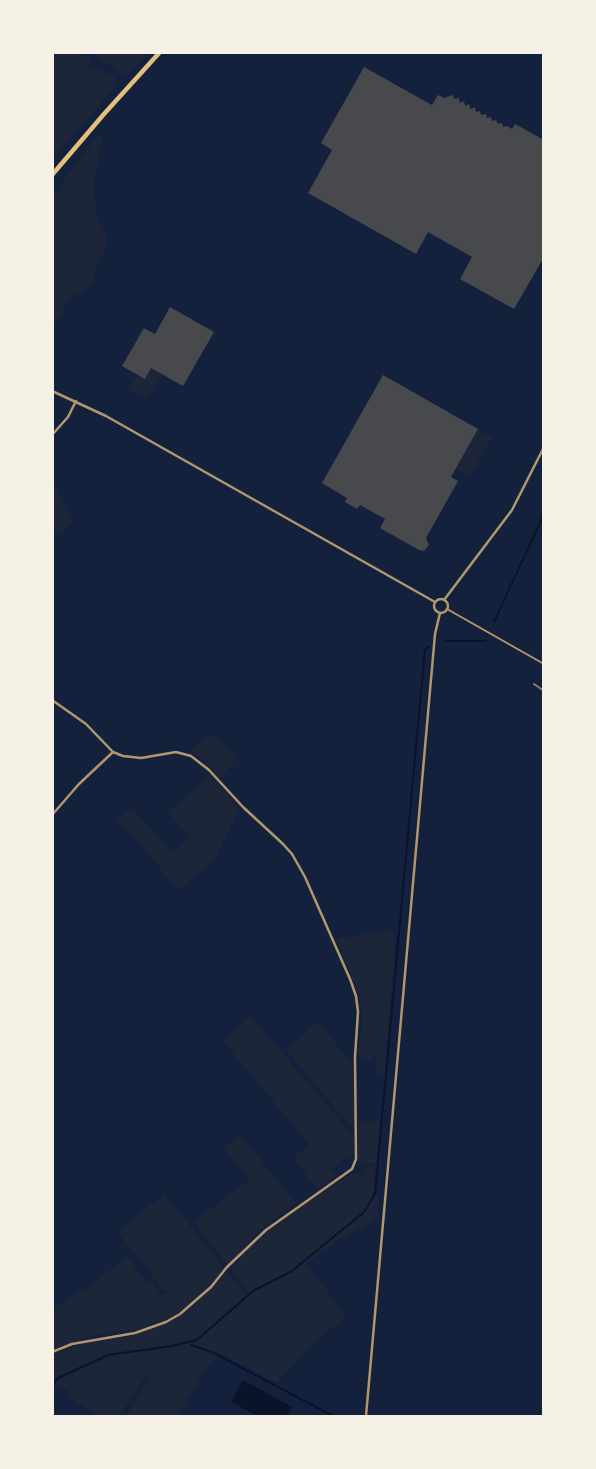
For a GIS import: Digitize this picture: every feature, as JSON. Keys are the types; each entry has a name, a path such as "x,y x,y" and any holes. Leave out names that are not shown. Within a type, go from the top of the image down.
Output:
{"main road":[{"path":"52,175 160,52"}],"street":[{"path":"52,391 76,401 435,602 444,600 512,510 544,447"},
{"path":"52,435 68,417 76,401"},
{"path":"439,613 447,609 444,600"},
{"path":"435,602 434,608 439,613"},
{"path":"366,1416 439,613"},
{"path":"52,700 86,724 113,752 130,758 176,752 191,756 209,770 292,854 356,996 358,1020 355,1057 356,1158 352,1170 254,1240 211,1287 180,1314 135,1333 72,1344 52,1352"},
{"path":"52,815 79,784 113,752"}],"lane":[{"path":"447,609 544,664"}],"shaded area":[{"path":"53,52 81,53 90,58 88,66 113,75 117,82 53,158"},
{"path":"92,53 149,53 126,76"},
{"path":"99,134 102,140 93,189 98,220 105,233 106,248 94,281 85,291 72,296 62,317 53,324 53,194 59,190 62,182"},
{"path":"151,368 162,374 150,396 145,398 129,390 139,376 145,379"},
{"path":"479,429 492,438 470,477 456,469"},
{"path":"52,479 73,521 60,535 53,529"},
{"path":"212,734 239,757 219,778 206,761 190,752"},
{"path":"210,774 239,808 214,862 178,890 117,821 131,807 173,853 190,836 169,813"},
{"path":"390,930 394,933 395,943 385,1067 382,1075 376,1073 376,1054 373,1054 372,1060 364,1060 358,1056 362,1023 359,995 336,939"},
{"path":"251,1016 353,1136 353,1157 345,1157 331,1169 336,1176 318,1189 293,1158 309,1144 223,1041"},
{"path":"318,1022 353,1065 354,1130 286,1050"},
{"path":"358,1119 380,1121 376,1163 361,1164 358,1156"},
{"path":"240,1135 296,1203 260,1230 228,1265 193,1221 211,1207 213,1209 230,1192 232,1194 250,1179 224,1148"},
{"path":"376,1166 373,1194 379,1197 377,1219 333,1243 307,1264 346,1316 311,1346 277,1383 221,1354 206,1368 178,1416 126,1416 151,1377 147,1374 119,1416 99,1416 69,1397 69,1392 58,1385 53,1388 52,1355 84,1344 136,1335 169,1322 192,1307 227,1272 245,1294 247,1291 231,1268 260,1234 340,1180 356,1172 366,1177 363,1167"},
{"path":"164,1194 224,1268 204,1291 177,1314 138,1329 96,1335 53,1349 53,1308 98,1280 126,1256 148,1283 152,1282 162,1295 167,1294 117,1232"},
{"path":"243,1380 292,1407 287,1416 258,1416 231,1402"}],"building":[{"path":"364,67 432,105 438,95 444,98 453,95 454,99 459,98 460,103 464,101 465,106 469,104 470,109 475,107 476,112 486,114 492,121 502,123 503,127 512,129 515,124 544,140 544,257 514,309 460,279 472,257 428,232 416,254 308,193 332,150 321,143"},
{"path":"170,307 214,332 183,386 151,368 145,379 122,366 144,328 155,334"},
{"path":"383,375 478,429 451,477 458,481 426,538 429,545 424,551 380,528 385,519 360,505 357,509 345,502 347,498 322,483"}],"waterway":[{"path":"494,622 544,514"},
{"path":"445,641 486,641"},
{"path":"52,1385 58,1378 108,1355 197,1340 253,1291 292,1271 364,1212 375,1194 425,649 429,647"},
{"path":"191,1345 214,1353 333,1416"}],"railway":[{"path":"534,684 544,691"}]}
